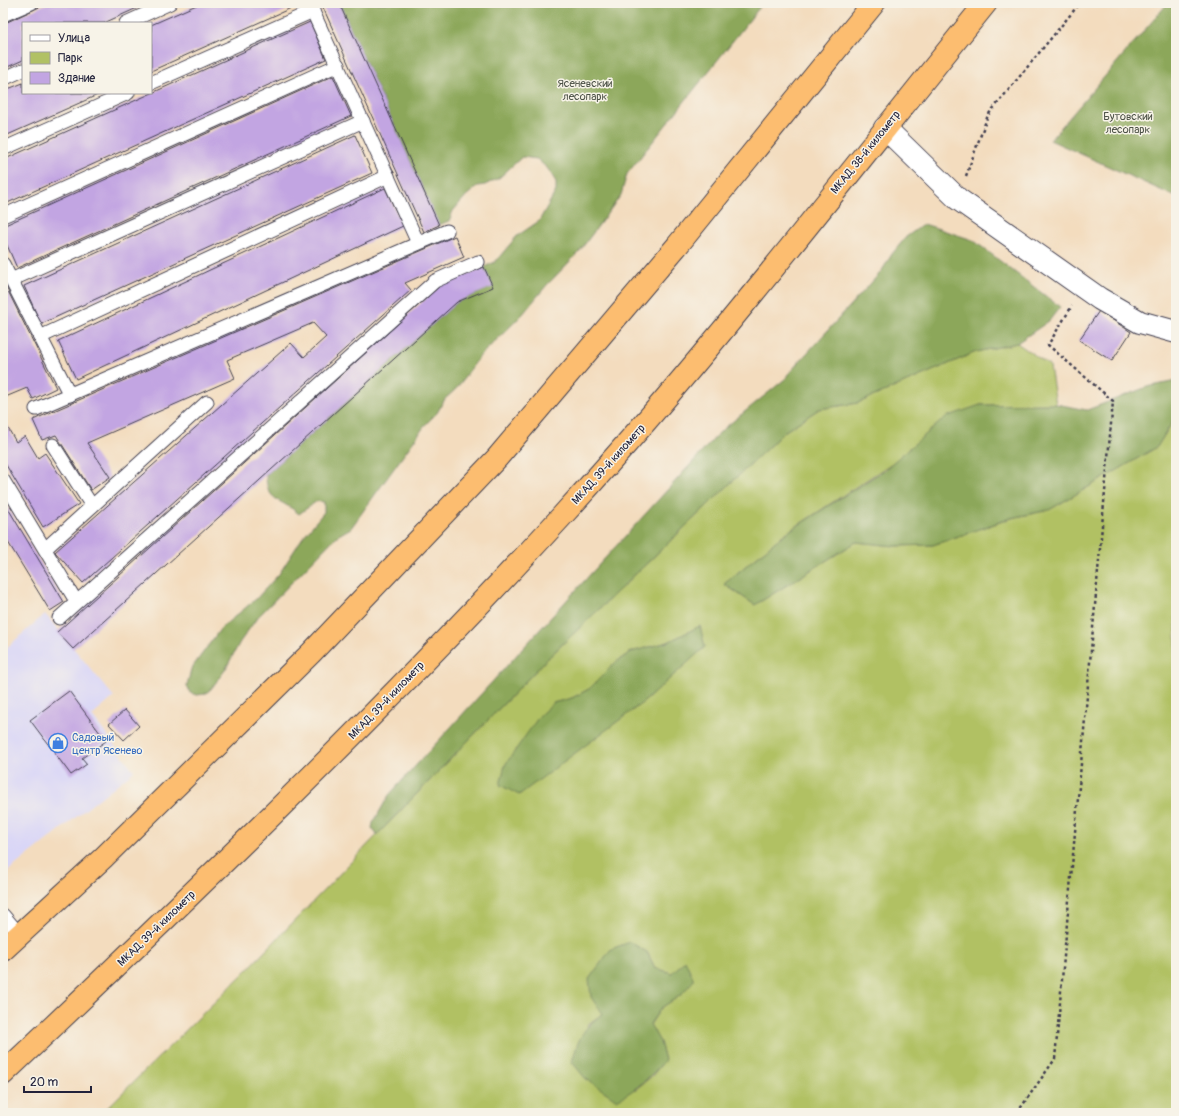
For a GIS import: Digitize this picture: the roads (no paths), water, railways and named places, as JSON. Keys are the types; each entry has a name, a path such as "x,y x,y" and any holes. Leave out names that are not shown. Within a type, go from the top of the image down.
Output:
{"highway":[{"path":"3,950 103,858 311,653 497,458 678,246 874,3"},
{"name":"МКАД, 38-й километр","path":"744,302 986,3"},
{"name":"МКАД, 39-й километр","path":"3,1074 164,922 379,709 561,517 650,416 744,302"}],"street":[{"path":"885,128 958,198 1100,299 1140,322 1176,332"}],"lane":[{"path":"3,16 31,3"},
{"path":"128,22 170,3"},
{"path":"152,83 311,7 418,243"},
{"path":"3,216 338,65"},
{"path":"3,79 22,70"},
{"path":"3,149 126,94"},
{"path":"11,280 363,121"},
{"path":"40,336 388,176"},
{"path":"36,409 447,231"},
{"path":"59,618 76,601 435,281 478,262"},
{"path":"3,264 70,395"},
{"path":"45,549 207,402"},
{"path":"53,445 92,506"},
{"path":"3,480 76,601"},
{"path":"3,915 20,935"}],"place":[{"name":"Садовый центр Ясенево","path":"58,743"}],"park label":[{"name":"Ясеневский лесопарк","path":"585,89"},
{"name":"Бутовский лесопарк","path":"1128,122"}]}
